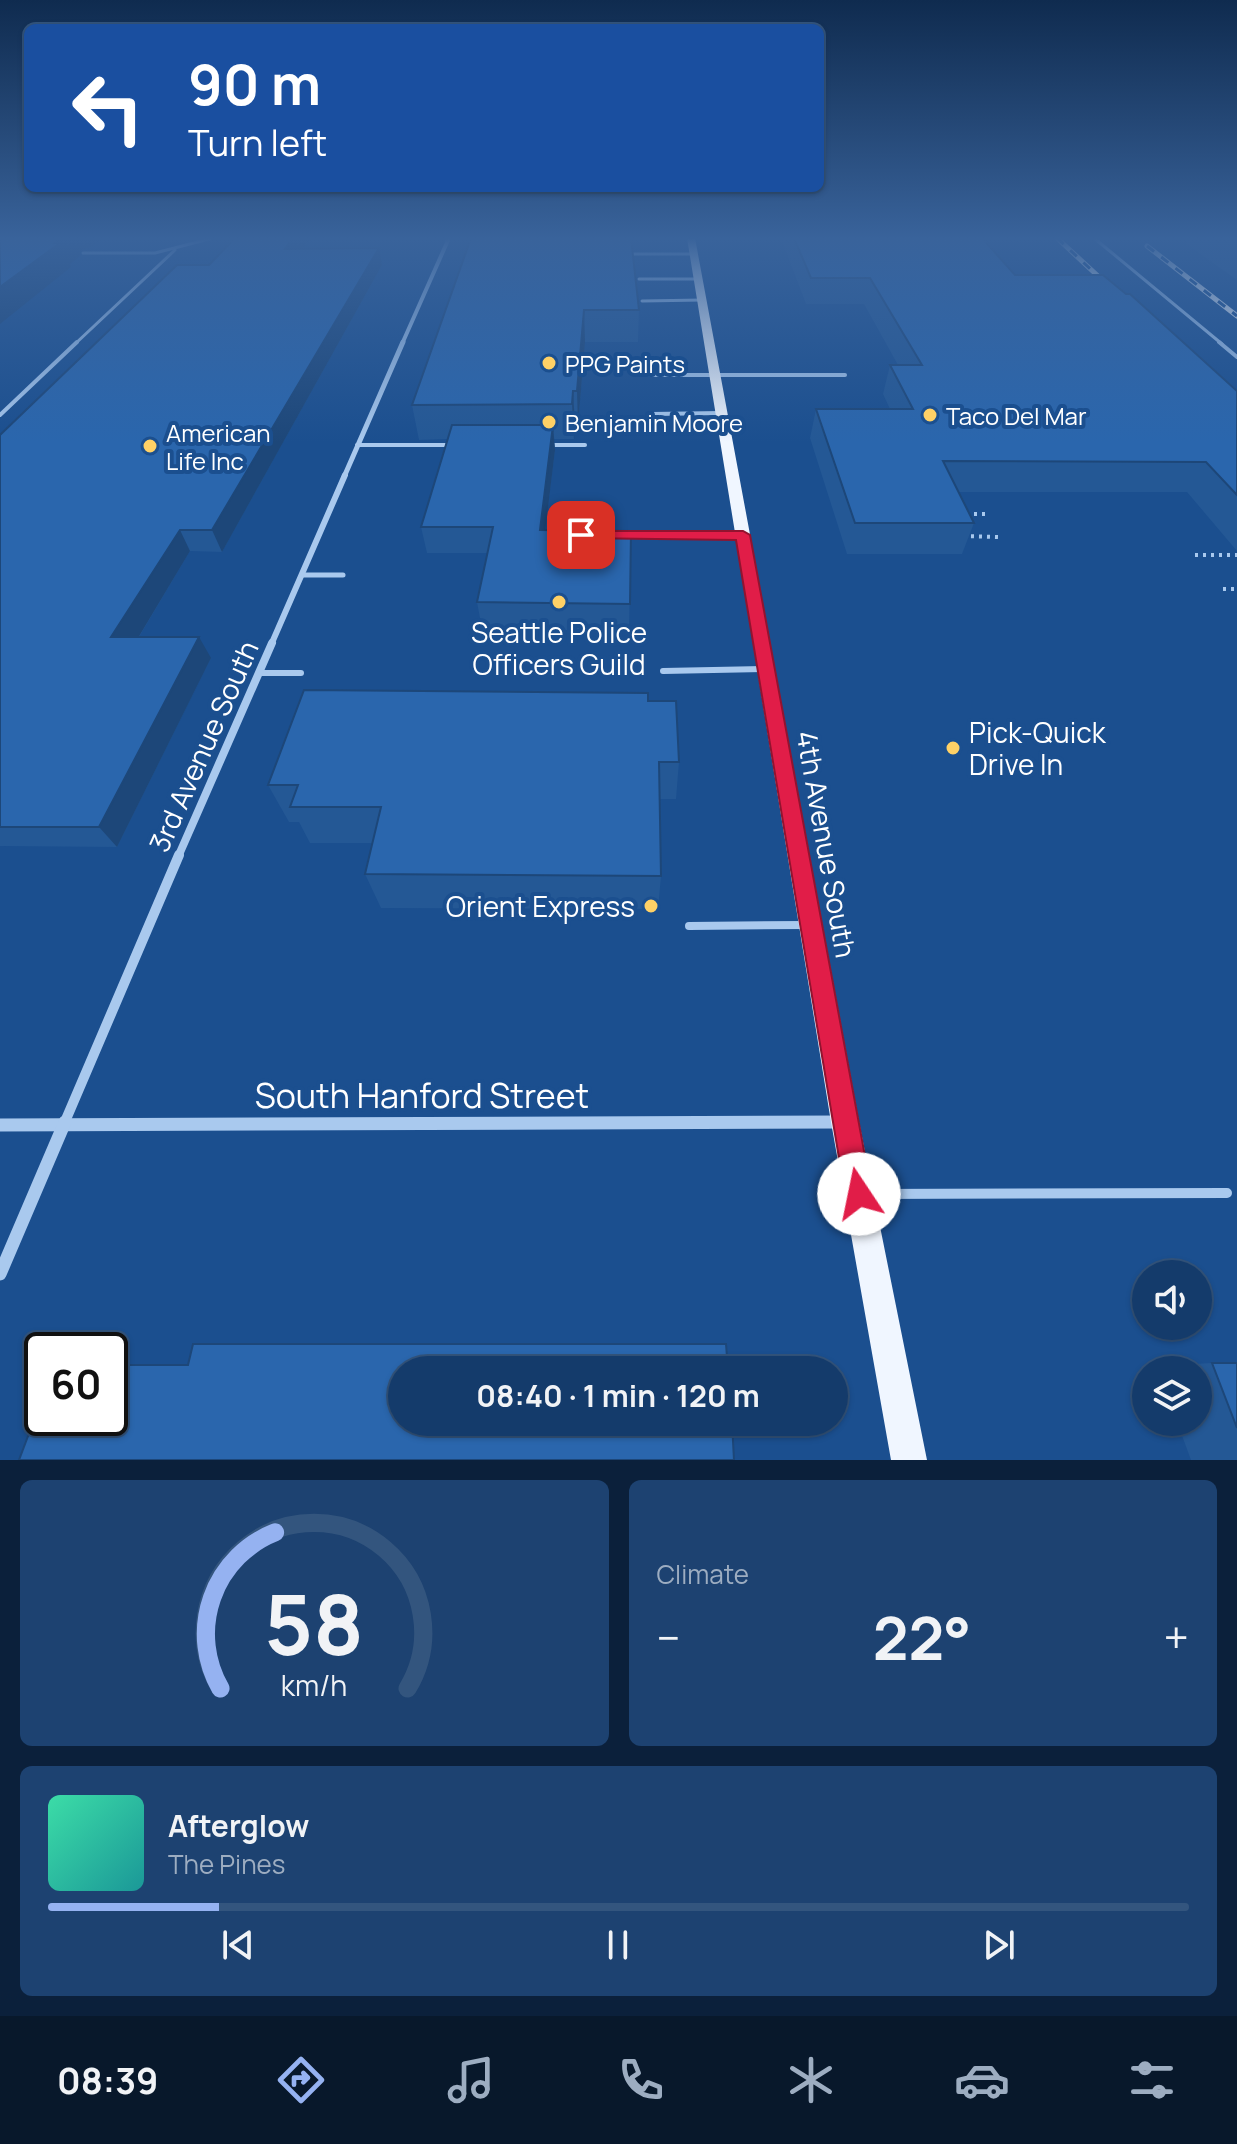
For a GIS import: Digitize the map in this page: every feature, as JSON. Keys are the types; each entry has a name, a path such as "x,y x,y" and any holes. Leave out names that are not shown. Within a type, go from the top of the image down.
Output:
{"main road":[{"name":"4th Avenue South","path":"703,306 845,1122 909,1460"}],"street":[{"name":"3rd Avenue South","path":"0,1274 419,306"},
{"name":"South Hanford Street","path":"0,1125 845,1122"}],"lane":[{"path":"0,415 115,306"},
{"path":"1176,306 1237,357"},
{"path":"649,375 845,375"},
{"path":"652,414 721,413"},
{"path":"357,445 463,445"},
{"path":"540,445 585,445"},
{"path":"622,535 743,535"},
{"path":"302,575 343,575"},
{"path":"663,671 766,669"},
{"path":"260,673 301,673"},
{"path":"689,926 810,925"},
{"path":"859,1194 1227,1193"}],"path":[{"path":"960,514 985,514"},
{"path":"958,536 998,537"},
{"path":"1195,555 1237,555"},
{"path":"1223,589 1237,589"}],"building":[{"path":"134,306 345,306 212,530 180,530 111,637 199,637 99,827 0,827 0,435"},
{"path":"447,306 639,306 639,310 584,310 577,391 573,391 572,404 412,405"},
{"path":"887,306 1143,306 1237,391 1237,495 1206,462 943,461 974,523 855,523 816,409 913,409 890,365 922,365"},
{"path":"452,425 553,425 540,530 631,531 630,604 477,602 493,527 421,527"},
{"path":"304,690 648,693 648,701 676,701 679,762 659,762 661,876 365,874 381,807 290,807 298,785 268,785"},
{"path":"193,1344 726,1344 727,1356 388,1356 388,1436 733,1436 734,1460 19,1460 28,1436 128,1436 128,1365 188,1365"},
{"path":"1212,1363 1237,1363 1237,1428"}],"railway":[{"path":"1224,306 1237,316"}],"place":[{"name":"PPG Paints","path":"549,363"},
{"name":"Taco Del Mar","path":"930,415"},
{"name":"Benjamin Moore","path":"549,422"},
{"name":"American Life Inc","path":"150,446"},
{"name":"Seattle Police Officers Guild","path":"559,602"},
{"name":"Pick-Quick Drive In","path":"953,748"},
{"name":"Orient Express","path":"651,906"}],"route":[{"path":"581,535 743,535 859,1194"}]}
